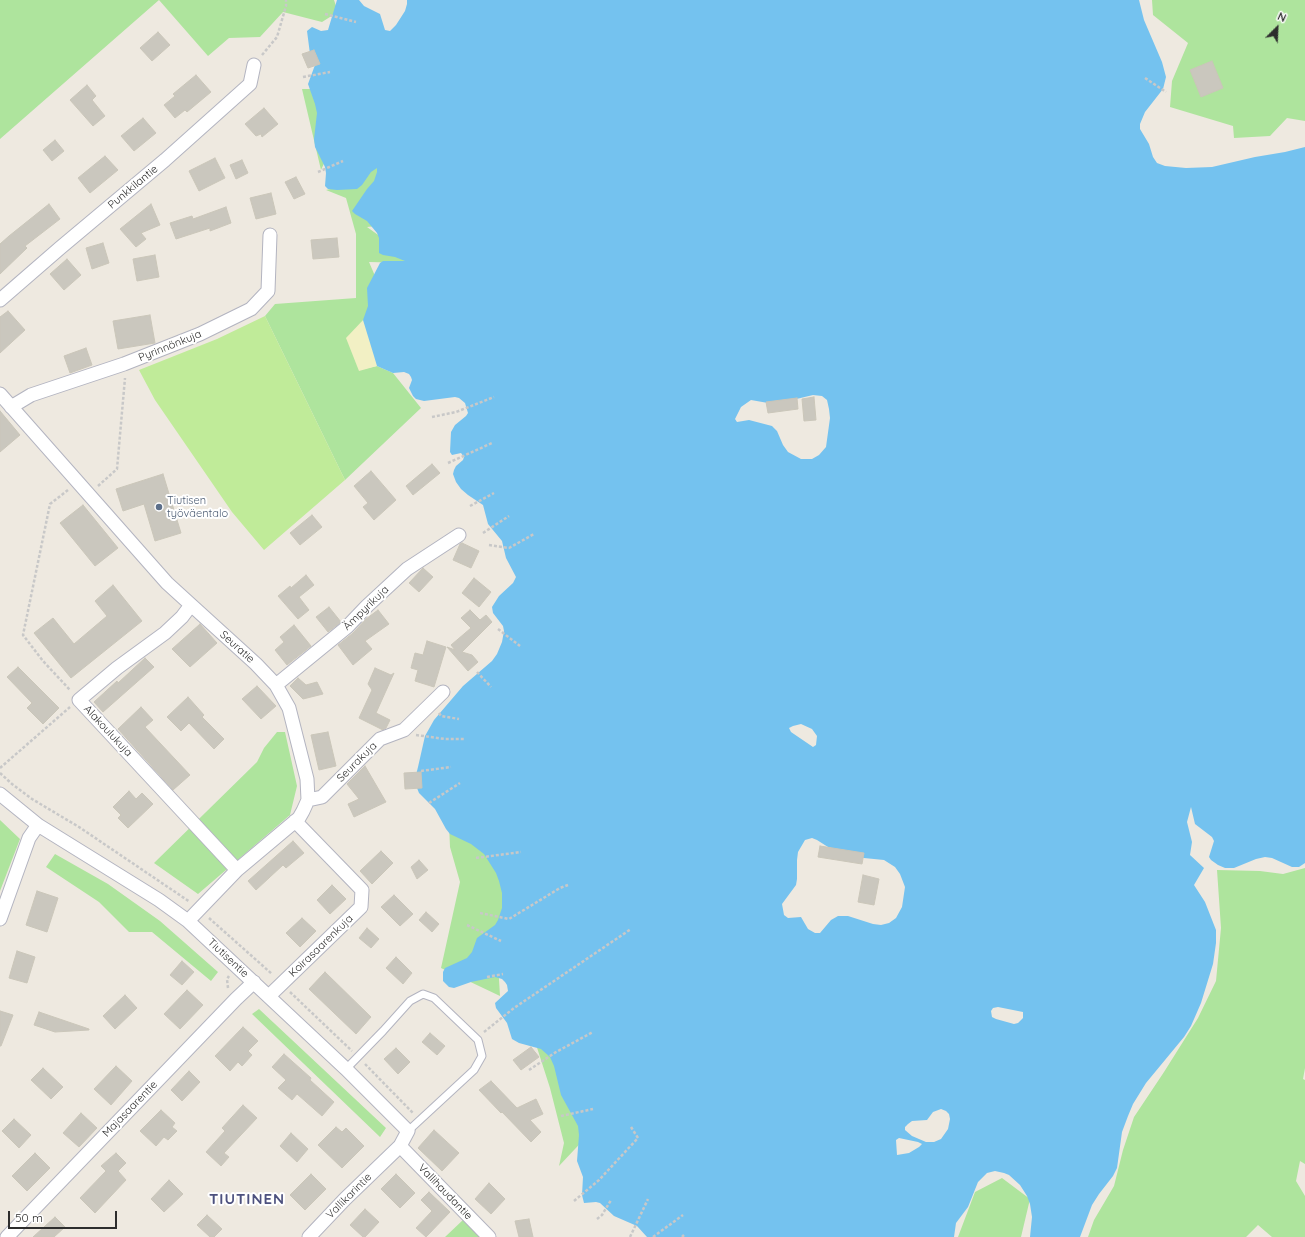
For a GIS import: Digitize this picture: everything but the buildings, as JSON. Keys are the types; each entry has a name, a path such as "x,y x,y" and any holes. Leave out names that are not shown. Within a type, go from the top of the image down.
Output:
{"street":[{"name":"Punkkilantie","path":"0,300 165,160 250,84 254,65"},
{"name":"Pyrinnönkuja","path":"12,407 31,395 124,364 200,334 251,309 268,291 270,235"},
{"name":"Seuratie","path":"0,394 167,584 256,664 276,685 289,708 307,779 308,800 303,811 299,818 237,870 188,921"},
{"name":"Ämpyrikuja","path":"276,685 348,627 367,606 407,569 459,535"},
{"name":"Alakoulukuja","path":"191,605 182,617 165,633 117,668 79,700 237,870"},
{"name":"Seurakuja","path":"308,800 322,797 380,739 404,730 443,692"},
{"name":"Tiutisentie","path":"0,794 38,825 159,900 188,921 346,1069 408,1131"},
{"name":"Koirasaarenkuja","path":"269,996 362,907 362,890 295,821"},
{"path":"0,918 29,838 38,825"},
{"name":"Majasaarentie","path":"7,1237 254,982"},
{"path":"400,1146 408,1131"},
{"name":"Vallikarintie","path":"309,1237 345,1199 400,1146"},
{"name":"Vallihaudantie","path":"400,1146 489,1237"}],"lane":[{"path":"346,1069 383,1032 410,1001 423,994 434,998 478,1040 482,1056 474,1070 408,1131"}],"path":[{"path":"254,65 277,37 286,6 286,0"},
{"path":"325,14 356,22"},
{"path":"303,77 330,72"},
{"path":"1145,78 1166,92"},
{"path":"318,172 343,161"},
{"path":"88,494 117,469 126,375 124,364"},
{"path":"432,417 456,412 494,397"},
{"path":"448,462 492,443"},
{"path":"0,768 33,738 79,700 43,661 23,635 50,504 77,482"},
{"path":"470,506 494,493"},
{"path":"483,533 509,516"},
{"path":"489,545 509,548 534,534"},
{"path":"498,629 520,646"},
{"path":"477,672 491,687"},
{"path":"436,710 441,716 459,719"},
{"path":"416,735 445,739 464,739"},
{"path":"421,772 451,767"},
{"path":"429,803 460,783"},
{"path":"476,858 521,852"},
{"path":"480,913 509,919 560,888 568,885"},
{"path":"467,925 501,941"},
{"path":"484,1032 514,1008 631,928"},
{"path":"487,977 503,974"},
{"path":"529,1070 556,1052 593,1032"},
{"path":"561,1116 593,1109"},
{"path":"574,1201 599,1180 638,1138 631,1127"},
{"path":"630,1237 648,1199"},
{"path":"597,1219 602,1215 611,1200"},
{"path":"653,1237 682,1215"}],"green space":[{"path":"0,0 159,0 0,139"},
{"path":"159,0 334,0 338,12 322,22 283,12 260,37 229,38 208,56"},
{"path":"1152,0 1305,0 1305,121 1287,118 1270,136 1234,138 1233,126 1170,107 1172,81 1188,43 1153,15"},
{"path":"302,89 322,89 332,146 321,170"},
{"path":"394,141 407,223 367,227 388,242 410,263 369,262 391,313 364,319 359,370 377,366 393,373 421,408 345,480 265,316 275,304 356,298 356,234 346,198 326,190 362,182"},
{"path":"265,316 345,480 264,550 232,512 155,400 139,370 217,339"},
{"path":"277,732 285,732 297,786 290,815 198,894 154,863 257,762 264,748"},
{"path":"0,820 20,839 0,891"},
{"path":"449,824 499,849 515,925 497,946 500,996 441,968 460,882 450,847"},
{"path":"55,854 108,884 160,921 218,972 211,981 152,932 129,932 99,902 46,867"},
{"path":"1305,868 1305,1068 1303,1079 1305,1080 1305,1164 1300,1161 1296,1181 1305,1196 1305,1237 1272,1237 1258,1225 1246,1237 1088,1237 1094,1220 1114,1186 1123,1150 1134,1117 1198,1018 1216,981 1221,928 1217,870 1260,871 1283,874"},
{"path":"259,1009 386,1128 380,1137 252,1014"},
{"path":"532,1032 556,1039 590,1133 559,1166 564,1143 550,1088"},
{"path":"1002,1178 1030,1199 1021,1237 958,1237 975,1192"},
{"path":"464,1219 480,1237 445,1237"}],"sand":[{"path":"364,319 377,366 359,371 346,338"}],"water":[{"path":"337,0 359,0 364,6 380,14 385,30 390,31 405,11 407,0 1139,0 1144,20 1162,62 1166,77 1163,89 1145,112 1140,124 1140,129 1149,144 1153,157 1157,163 1165,166 1186,168 1212,167 1305,147 1305,863 1299,867 1292,867 1272,858 1265,857 1234,868 1225,868 1218,865 1209,857 1214,841 1212,837 1195,824 1191,807 1187,822 1192,842 1190,855 1204,868 1194,885 1205,902 1216,930 1213,964 1201,1003 1191,1026 1184,1037 1146,1083 1133,1104 1122,1132 1117,1168 1092,1205 1080,1237 1030,1237 1032,1217 1027,1196 1020,1185 1009,1175 995,1171 987,1173 978,1182 968,1207 956,1223 954,1237 647,1237 637,1226 614,1216 600,1203 584,1203 582,1195 583,1177 577,1161 579,1135 578,1126 561,1095 554,1066 550,1057 541,1049 519,1043 512,1039 507,1023 496,1008 495,1003 508,991 505,982 502,979 495,977 471,982 454,988 449,987 443,981 443,972 445,968 467,958 472,952 477,938 495,925 502,908 502,893 496,873 484,854 471,844 450,834 435,809 419,793 416,775 425,736 434,720 463,686 492,661 497,654 502,642 504,631 503,626 493,613 492,607 499,596 513,583 516,577 506,558 502,541 488,524 483,505 461,489 453,474 456,466 463,460 464,457 461,453 452,455 450,452 451,432 455,425 468,413 465,403 459,398 455,397 424,401 416,399 409,388 412,380 409,374 404,372 393,373 377,366 363,320 368,306 367,288 380,263 383,261 405,261 379,253 379,238 377,233 367,221 352,211 374,181 377,168 371,172 362,185 357,189 337,190 328,189 325,186 325,167 315,147 314,139 317,113 308,84 315,65 310,54 307,31 312,27 321,31 328,30","holes":["813,395 822,396 827,400 830,418 826,447 819,455 812,459 801,459 788,452 777,431 772,426 749,420 737,422 735,419 741,407 751,400 768,403 788,401","801,724 812,729 817,736 816,745 813,747 791,732 789,728","812,838 828,847 854,857 884,860 895,867 900,874 905,887 902,907 896,918 889,923 881,925 848,916 838,916 831,920 820,933 815,933 808,929 801,917 788,918 784,915 782,904 796,885 798,852 805,840","998,1007 1023,1012 1023,1018 1018,1023 1014,1024 996,1019 992,1017 991,1011 993,1008","941,1109 949,1114 950,1119 948,1129 941,1139 934,1142 926,1142 912,1136 905,1130 905,1127 912,1121 927,1120 933,1112","899,1138 922,1144 909,1153 897,1155 896,1140"]}],"place":[{"name":"Tiutisen työväentalo","path":"159,507"}],"district":[{"name":"TIUTINEN","path":"247,1199"}]}
